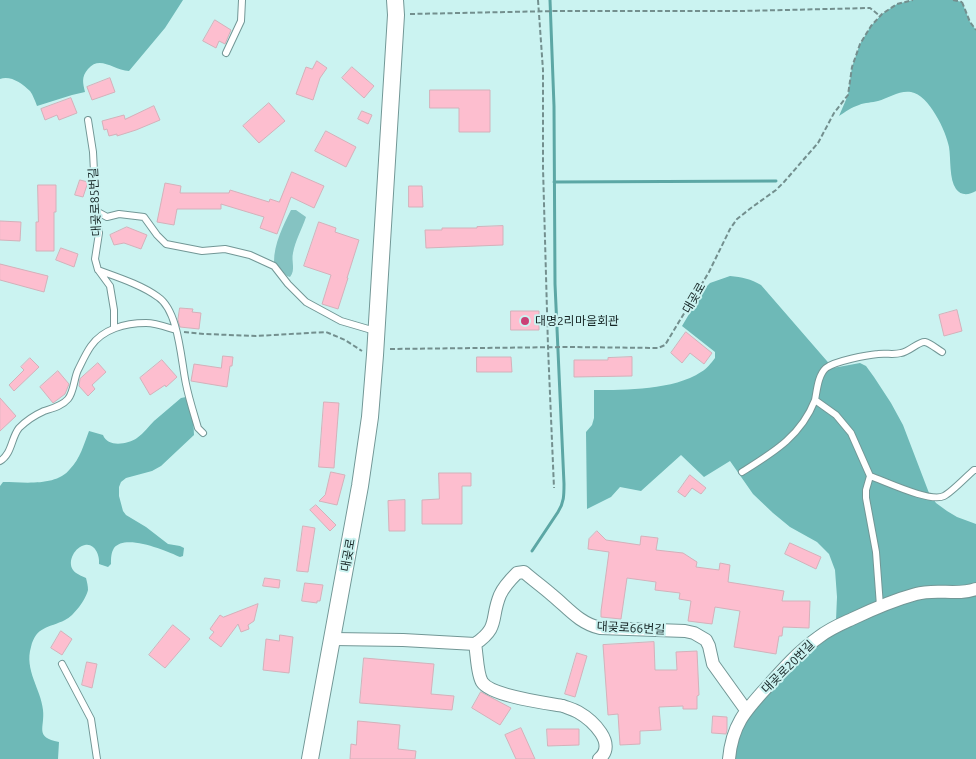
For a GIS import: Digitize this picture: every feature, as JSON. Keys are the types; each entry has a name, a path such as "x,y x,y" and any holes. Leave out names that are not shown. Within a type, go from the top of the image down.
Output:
{"street":[{"name":"대곶로","path":"310,759 360,486 370,417 396,7"},
{"name":"대곶로66번길","path":"475,644 487,635 492,628 499,596 503,589 518,572 524,572 583,622 591,626 600,628 674,630 694,633 702,637 709,646 713,664 746,710"},
{"name":"대곶로20번길","path":"729,759 733,733 746,710 811,642 834,628 880,606 915,594 927,591 962,592 976,589"},
{"path":"332,639 475,644 481,680 485,685 505,694 572,708 598,729 605,742 606,749 603,756 599,759"}],"lane":[{"path":"226,53 241,21 242,0"},
{"name":"대곶로85번길","path":"88,120 99,233 95,259 98,270"},
{"path":"96,211 107,217 119,214 144,217 166,244 202,251 225,249 250,255 274,266 306,302 341,320 376,331"},
{"path":"98,270 110,286 114,310 114,328"},
{"path":"98,270 130,282 160,297 170,312 180,345 186,384 198,428 203,433"},
{"path":"0,461 9,451 17,431 25,422 61,404 69,397 76,374 92,344 102,335 114,328 146,323 176,330"},
{"path":"742,472 789,439 804,421 815,400 820,377 826,368 834,364 879,354 905,353 920,343 925,342 942,352"},
{"path":"815,400 836,415 851,433 870,476 866,498 876,552 880,606"},
{"path":"870,476 935,498 944,496 976,470"},
{"path":"62,664 91,719 97,759"}],"path":[{"path":"538,0 543,70 543,168 554,488"},
{"name":"대곶로","path":"375,354 550,347 658,348 665,346 705,279 737,219 780,186 818,143 834,112 848,95 852,66 860,44 871,26 880,16 897,4 913,0"},
{"path":"952,0 962,1 970,22 976,30"},
{"path":"396,7 540,11 742,11 870,8 880,16"},
{"path":"176,330 205,334 256,336 326,332 375,354"}],"shaded area":[{"path":"0,0 183,0 165,28 129,71 97,63 88,69 83,77 85,92 37,106 30,91 23,85 16,80 0,79"},
{"path":"913,0 953,0 962,2 970,22 976,30 976,191 971,193 963,194 956,189 952,180 949,147 944,132 936,115 918,95 911,92 898,93 878,101 856,106 839,116 848,95 852,67 860,44 871,26 882,14 897,4"},
{"path":"291,210 296,210 306,217 294,248 293,271 290,277 274,262 274,255 277,242"},
{"path":"730,276 754,281 761,285 833,368 860,363 866,366 891,403 903,425 929,493 936,503 947,511 976,524 976,759 734,759 740,733 747,720 836,620 835,570 829,554 817,542 790,527 773,513 753,494 730,461 704,477 681,455 641,491 620,487 611,497 587,509 586,432 592,425 594,418 594,390 664,386 690,378 709,366 715,358 715,352 682,326 704,289 710,283"},
{"path":"186,397 193,415 194,435 161,466 152,471 126,478 119,487 119,496 126,515 168,544 184,548 183,556 180,557 146,545 127,542 119,544 114,548 111,564 108,567 99,564 98,554 92,546 81,546 75,551 71,566 76,573 86,578 87,594 72,615 40,631 36,635 29,655 31,672 42,702 42,731 46,737 59,742 58,759 0,759 0,486 3,482 29,483 56,479 64,475 76,461 89,431 103,435 109,442 119,444 129,442 140,436 181,398"}],"building":[{"path":"215,20 231,30 225,44 219,41 216,48 203,41"},
{"path":"317,61 327,68 320,78 313,100 296,94 306,67 312,69"},
{"path":"352,67 374,86 364,98 342,78"},
{"path":"110,78 115,92 92,100 87,87"},
{"path":"430,90 490,90 490,132 459,132 459,108 430,108"},
{"path":"71,98 77,113 59,120 57,115 45,120 41,109"},
{"path":"269,103 285,121 259,143 243,126"},
{"path":"154,106 160,120 117,136 117,134 109,136 107,129 104,130 102,121 124,115 125,119"},
{"path":"362,111 372,115 368,124 358,119"},
{"path":"326,131 356,147 346,167 315,151"},
{"path":"292,172 324,186 314,208 291,197 277,234 260,228 264,217 221,204 221,209 177,209 174,225 157,222 165,183 181,186 180,193 229,193 230,190 269,202 270,199 279,202"},
{"path":"80,180 88,182 83,197 75,195"},
{"path":"38,185 56,185 54,251 36,251"},
{"path":"409,186 422,186 423,207 409,207"},
{"path":"0,221 21,222 20,241 0,240"},
{"path":"319,222 336,228 335,232 359,240 338,309 322,304 331,275 304,266"},
{"path":"503,226 503,245 426,248 425,230"},
{"path":"127,227 147,235 141,249 124,243 114,245 110,235"},
{"path":"61,248 78,254 74,267 56,260"},
{"path":"0,264 48,276 44,292 0,280"},
{"path":"180,308 193,309 192,312 201,313 199,329 180,327 178,320"},
{"path":"957,310 962,331 944,336 939,315"},
{"name":"대명2리마을회관","path":"511,311 539,311 539,330 511,330"},
{"path":"686,332 712,353 704,364 690,353 682,363 671,353"},
{"path":"223,356 233,357 227,387 191,381 194,364 221,368"},
{"path":"477,357 511,357 512,372 477,372"},
{"path":"632,357 632,376 574,377 574,360 608,360 608,358"},
{"path":"30,358 39,367 14,391 9,385 24,370 21,367"},
{"path":"162,360 177,377 166,387 165,385 150,395 140,378"},
{"path":"98,363 106,372 92,385 95,389 88,396 79,386 80,379"},
{"path":"58,371 69,384 65,394 53,403 40,387"},
{"path":"0,398 16,416 0,431"},
{"path":"324,402 339,403 334,468 319,467"},
{"path":"331,472 345,475 337,505 319,501 325,495"},
{"path":"439,473 471,473 471,486 462,486 462,524 422,524 422,500 439,499"},
{"path":"690,475 706,488 701,494 692,488 685,497 678,492"},
{"path":"405,500 405,531 389,531 388,501"},
{"path":"316,505 336,525 330,531 310,510"},
{"path":"303,526 315,528 308,572 297,571"},
{"path":"597,531 606,540 640,545 641,536 658,538 656,550 683,553 697,562 696,567 719,570 720,563 730,565 728,582 784,591 782,601 810,601 809,628 783,627 782,636 779,636 776,654 734,647 740,611 715,607 712,624 688,621 691,601 679,599 680,593 655,590 656,582 627,578 621,619 601,617 609,552 588,549 589,539"},
{"path":"790,543 821,557 816,569 785,554"},
{"path":"265,578 280,580 279,588 263,586"},
{"path":"305,583 323,585 320,601 317,601 317,603 302,601"},
{"path":"258,604 254,621 248,625 249,629 241,632 238,624 221,647 209,638 214,632 210,629 220,615 223,617"},
{"path":"173,625 190,639 165,668 149,655"},
{"path":"61,631 72,639 62,655 51,648"},
{"path":"280,635 293,637 289,673 263,670 266,639 279,641"},
{"path":"654,642 655,670 677,670 676,652 697,651 699,695 697,696 697,709 683,709 683,706 659,707 661,730 640,731 640,744 620,745 618,714 608,715 603,645"},
{"path":"577,653 587,656 575,697 565,694"},
{"path":"364,658 434,664 431,694 454,696 452,710 360,703"},
{"path":"87,662 97,664 92,688 82,685"},
{"path":"481,692 511,708 500,725 472,708"},
{"path":"713,716 727,717 726,734 712,733"},
{"path":"358,721 400,725 398,749 416,751 415,759 350,759 351,744 356,745"},
{"path":"521,728 535,759 516,759 505,735"},
{"path":"547,729 579,729 579,745 548,746"}],"waterway":[{"path":"532,551 560,509 564,492 555,284 554,106 550,0"},
{"path":"554,182 776,181"}],"place":[{"name":"대명2리마을회관","path":"525,321"}]}
